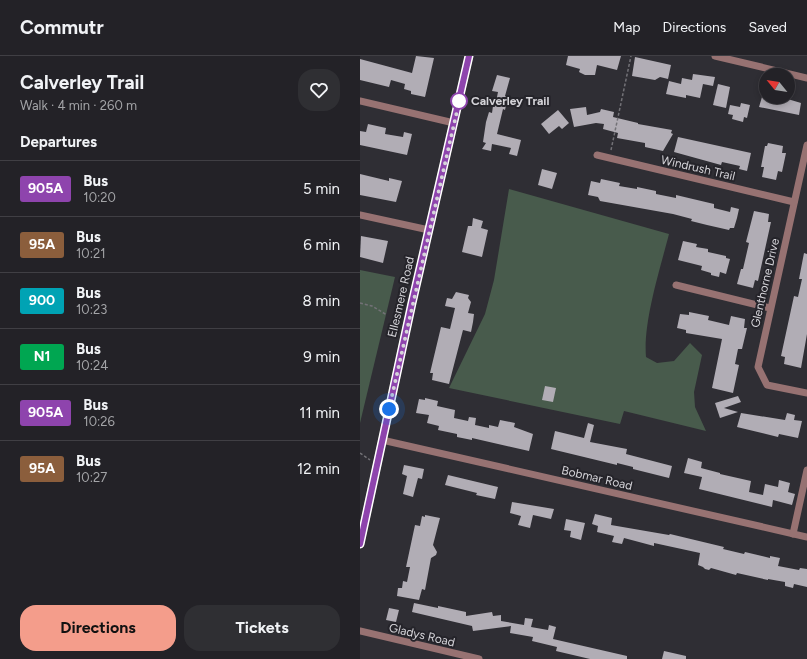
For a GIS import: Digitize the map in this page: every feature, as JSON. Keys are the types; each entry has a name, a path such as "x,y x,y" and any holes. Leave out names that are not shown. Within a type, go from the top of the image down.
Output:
{"main road":[{"name":"Ellesmere Road","path":"360,544 362,528 469,56"}],"street":[{"path":"715,56 807,78"},
{"path":"360,101 454,123"},
{"name":"Glenthorne Drive","path":"807,145 758,367 762,379 767,385 807,393"},
{"name":"Windrush Trail","path":"597,155 794,202"},
{"path":"360,215 429,230"},
{"path":"676,285 770,308"},
{"name":"Bobmar Road","path":"382,440 807,537"},
{"path":"793,534 807,470"},
{"name":"Gladys Road","path":"360,631 479,659"}],"path":[{"path":"609,159 631,56"},
{"path":"360,303 372,306 387,315"},
{"path":"360,453 377,465"}],"green space":[{"path":"509,189 669,234 657,279 647,328 646,357 657,363 674,361 690,343 702,355 694,392 695,407 706,431 624,411 620,424 449,388 485,314 494,280"},
{"path":"360,270 395,277 360,423"}],"building":[{"path":"416,56 434,58 425,97 411,94 411,91 404,89 405,84 391,80 389,87 360,80 360,59 412,73"},
{"path":"568,56 621,56 617,70 597,65 595,75 585,75 579,72 580,69 566,65"},
{"path":"635,57 671,65 668,79 660,77 655,80 632,76"},
{"path":"693,74 715,77 713,86 703,84 700,98 686,95 686,98 666,94 669,81 681,84 682,78 692,80"},
{"path":"497,75 510,78 505,96 508,96 505,110 503,109 497,134 521,140 517,156 509,154 511,148 492,144 491,151 482,149 486,143 483,142 489,112 492,113 493,106 495,107 498,92 492,91"},
{"path":"718,84 730,87 726,108 713,105"},
{"path":"795,101 801,103 799,115 759,107 760,104 795,104"},
{"path":"741,103 750,105 747,118 744,117 743,122 732,119 733,115 728,114 730,105 740,107"},
{"path":"586,107 587,115 600,112 601,109 614,112 613,117 638,124 672,130 671,133 673,134 663,151 645,147 645,143 617,138 618,133 603,129 604,124 596,123 574,127 570,109"},
{"path":"558,110 569,123 562,129 559,126 549,134 541,124"},
{"path":"368,124 386,128 385,134 403,137 404,132 412,134 407,155 360,145 360,131 366,132"},
{"path":"678,137 751,153 747,171 739,169 740,166 722,162 721,165 674,152"},
{"path":"768,143 783,146 782,153 786,153 782,172 778,171 776,180 762,177 764,167 761,167 765,146 767,146"},
{"path":"542,169 557,173 552,189 538,185"},
{"path":"360,174 389,181 389,178 402,181 396,202 360,195"},
{"path":"601,179 620,183 619,186 637,189 637,187 656,191 656,194 676,198 676,195 714,204 714,208 730,212 731,207 739,209 734,228 730,228 729,230 691,221 692,219 673,214 600,201 598,197 588,195 591,181 600,183"},
{"path":"754,211 769,214 768,222 771,222 758,281 755,280 753,288 737,284 741,269 743,269 749,243 746,242"},
{"path":"473,218 483,221 481,228 488,230 482,257 462,252 468,226 472,226"},
{"path":"361,236 388,241 383,263 360,257"},
{"path":"683,241 697,244 696,247 708,249 708,252 726,256 726,258 730,259 726,274 720,272 719,277 711,275 711,273 701,270 702,266 678,260"},
{"path":"804,253 807,254 807,334 801,368 784,364 785,357 781,356 794,296 798,297 802,279 799,279"},
{"path":"456,292 469,295 468,298 471,302 468,313 474,314 471,332 463,330 449,384 432,380 433,373 430,373 441,327 450,329 455,308 445,306 447,298 452,299"},
{"path":"689,312 709,316 708,320 729,325 731,316 745,319 744,328 747,328 742,349 738,349 735,364 739,365 733,393 712,388 722,339 686,333 686,330 677,328 680,314 689,315"},
{"path":"545,386 556,388 553,402 542,400"},
{"path":"738,396 741,402 724,408 738,412 720,418 715,403"},
{"path":"425,398 438,401 437,406 455,410 454,418 468,421 469,417 476,418 475,425 489,428 489,425 498,427 500,420 515,423 514,427 533,434 529,451 472,438 472,440 457,437 457,434 438,430 439,426 427,423 429,415 416,413 419,399 425,400"},
{"path":"741,413 785,420 787,413 795,415 794,420 802,421 798,438 779,434 778,437 737,427"},
{"path":"588,423 594,425 590,442 627,449 626,454 672,466 669,478 633,469 633,467 617,463 617,465 551,449 555,431 584,438"},
{"path":"688,458 702,462 701,468 751,481 749,492 763,495 765,484 778,487 779,480 790,483 788,492 795,494 792,505 773,500 772,507 699,489 702,477 684,473"},
{"path":"404,465 424,469 422,479 418,478 413,497 403,494 407,476 402,474"},
{"path":"448,475 498,487 495,499 476,495 477,493 445,485"},
{"path":"512,502 554,509 551,519 533,515 530,528 518,525 521,516 510,513"},
{"path":"595,514 612,518 611,525 670,534 724,547 723,549 744,554 745,552 770,558 770,556 780,558 778,566 799,570 800,568 807,569 807,587 794,584 793,588 785,586 785,582 737,573 736,575 711,568 709,570 705,569 698,565 700,553 654,543 654,546 624,538 622,544 612,542 614,536 597,532 598,526 592,524"},
{"path":"425,515 440,518 433,545 437,552 436,555 431,558 425,590 422,589 419,600 397,596 398,588 402,588 403,581 407,582 410,567 406,567 415,525 420,526 422,516 425,517"},
{"path":"566,519 585,523 581,540 570,537 571,531 564,530"},
{"path":"414,603 466,612 466,616 492,612 493,616 501,615 501,621 524,625 525,618 533,619 531,627 548,630 549,625 556,627 553,639 627,656 627,659 590,659 556,651 557,647 532,641 533,637 510,633 511,626 473,631 472,626 412,612"},
{"path":"389,608 399,610 396,622 386,620"},
{"path":"664,651 686,656 686,659 662,659"}],"bus line":[{"name":"905A","path":"360,544 412,303 469,56"}],"place":[{"name":"Calverley Trail","path":"459,101"}],"route":[{"path":"389,409 460,98 459,101"}]}
